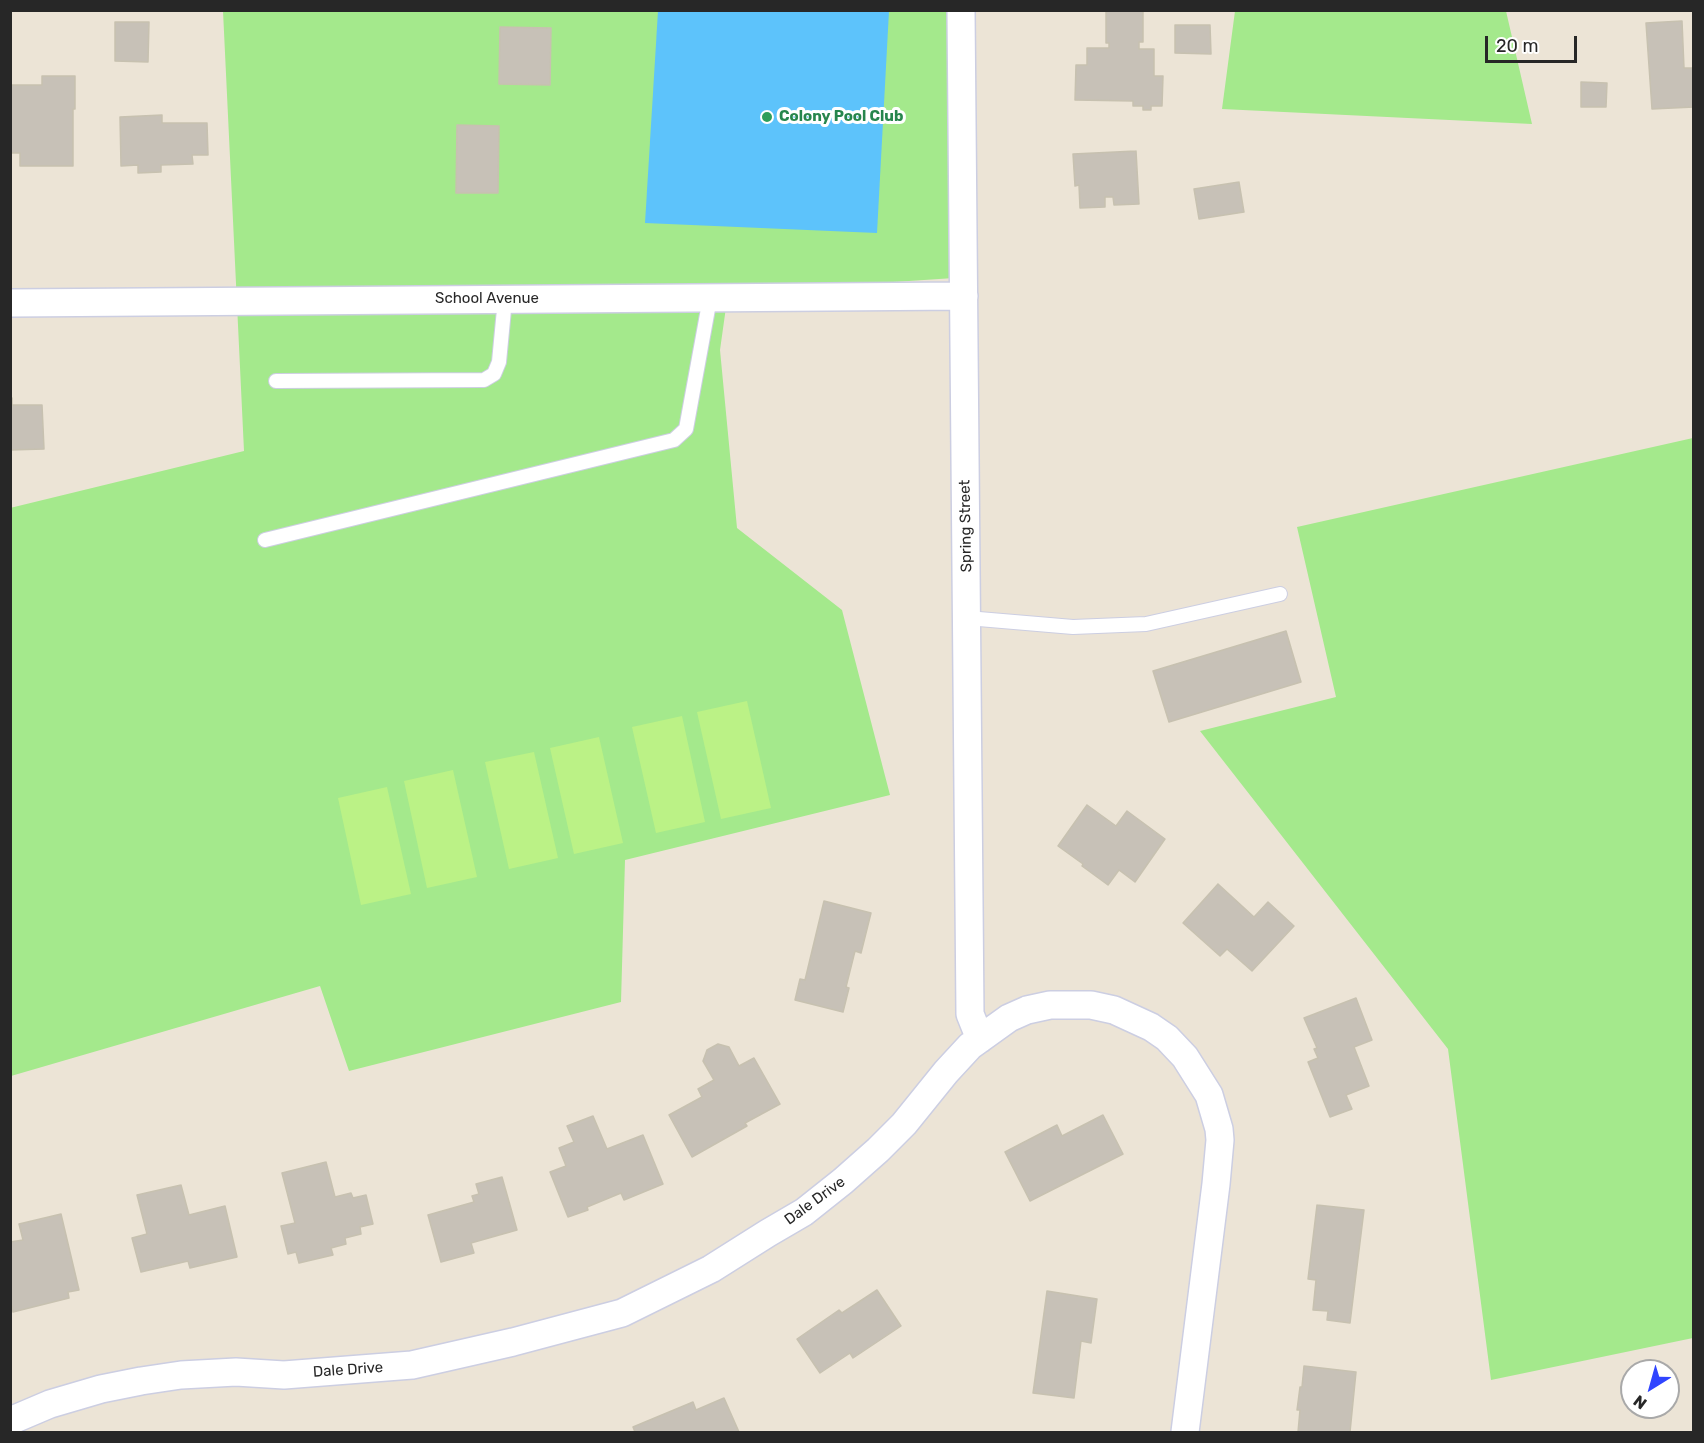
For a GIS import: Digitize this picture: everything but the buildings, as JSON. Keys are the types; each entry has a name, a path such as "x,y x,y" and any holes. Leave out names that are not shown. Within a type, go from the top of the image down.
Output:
{"street":[{"name":"Spring Street","path":"961,10 970,1014 980,1039"},
{"name":"School Avenue","path":"10,303 964,296"},
{"name":"Dale Drive","path":"10,1421 50,1404 100,1389 141,1381 225,1372 284,1375 412,1365 513,1342 622,1313 711,1269 804,1212 885,1144 970,1046 1009,1018 1027,1010 1050,1005 1091,1005 1114,1010 1151,1027 1167,1038 1185,1056 1209,1095 1219,1129 1216,1184 1185,1432"}],"lane":[{"path":"265,540 674,441 686,429 710,298"},
{"path":"276,381 484,380 494,374 499,362 505,299"},
{"path":"967,618 1073,627 1146,624 1280,594"}],"green space":[{"path":"223,11 950,11 954,278 728,293 720,350 737,528 842,610 890,795 625,860 621,1002 349,1071 320,986 11,1076 10,508 244,451"},
{"path":"1235,11 1506,11 1532,124 1222,109"},
{"path":"1693,438 1693,1338 1491,1380 1448,1049 1200,731 1336,697 1297,527"},
{"path":"747,701 771,808 721,819 697,712"},
{"path":"682,716 705,822 656,833 632,727"},
{"path":"599,737 623,843 574,854 550,748"},
{"path":"534,752 558,858 509,869 485,762"},
{"path":"453,770 477,877 427,888 404,781"},
{"path":"387,787 411,894 361,905 338,798"}],"water":[{"name":"Colony Pool Club","path":"658,11 889,11 877,233 645,223"}],"place":[{"name":"Colony Pool Club","path":"767,117"}]}
